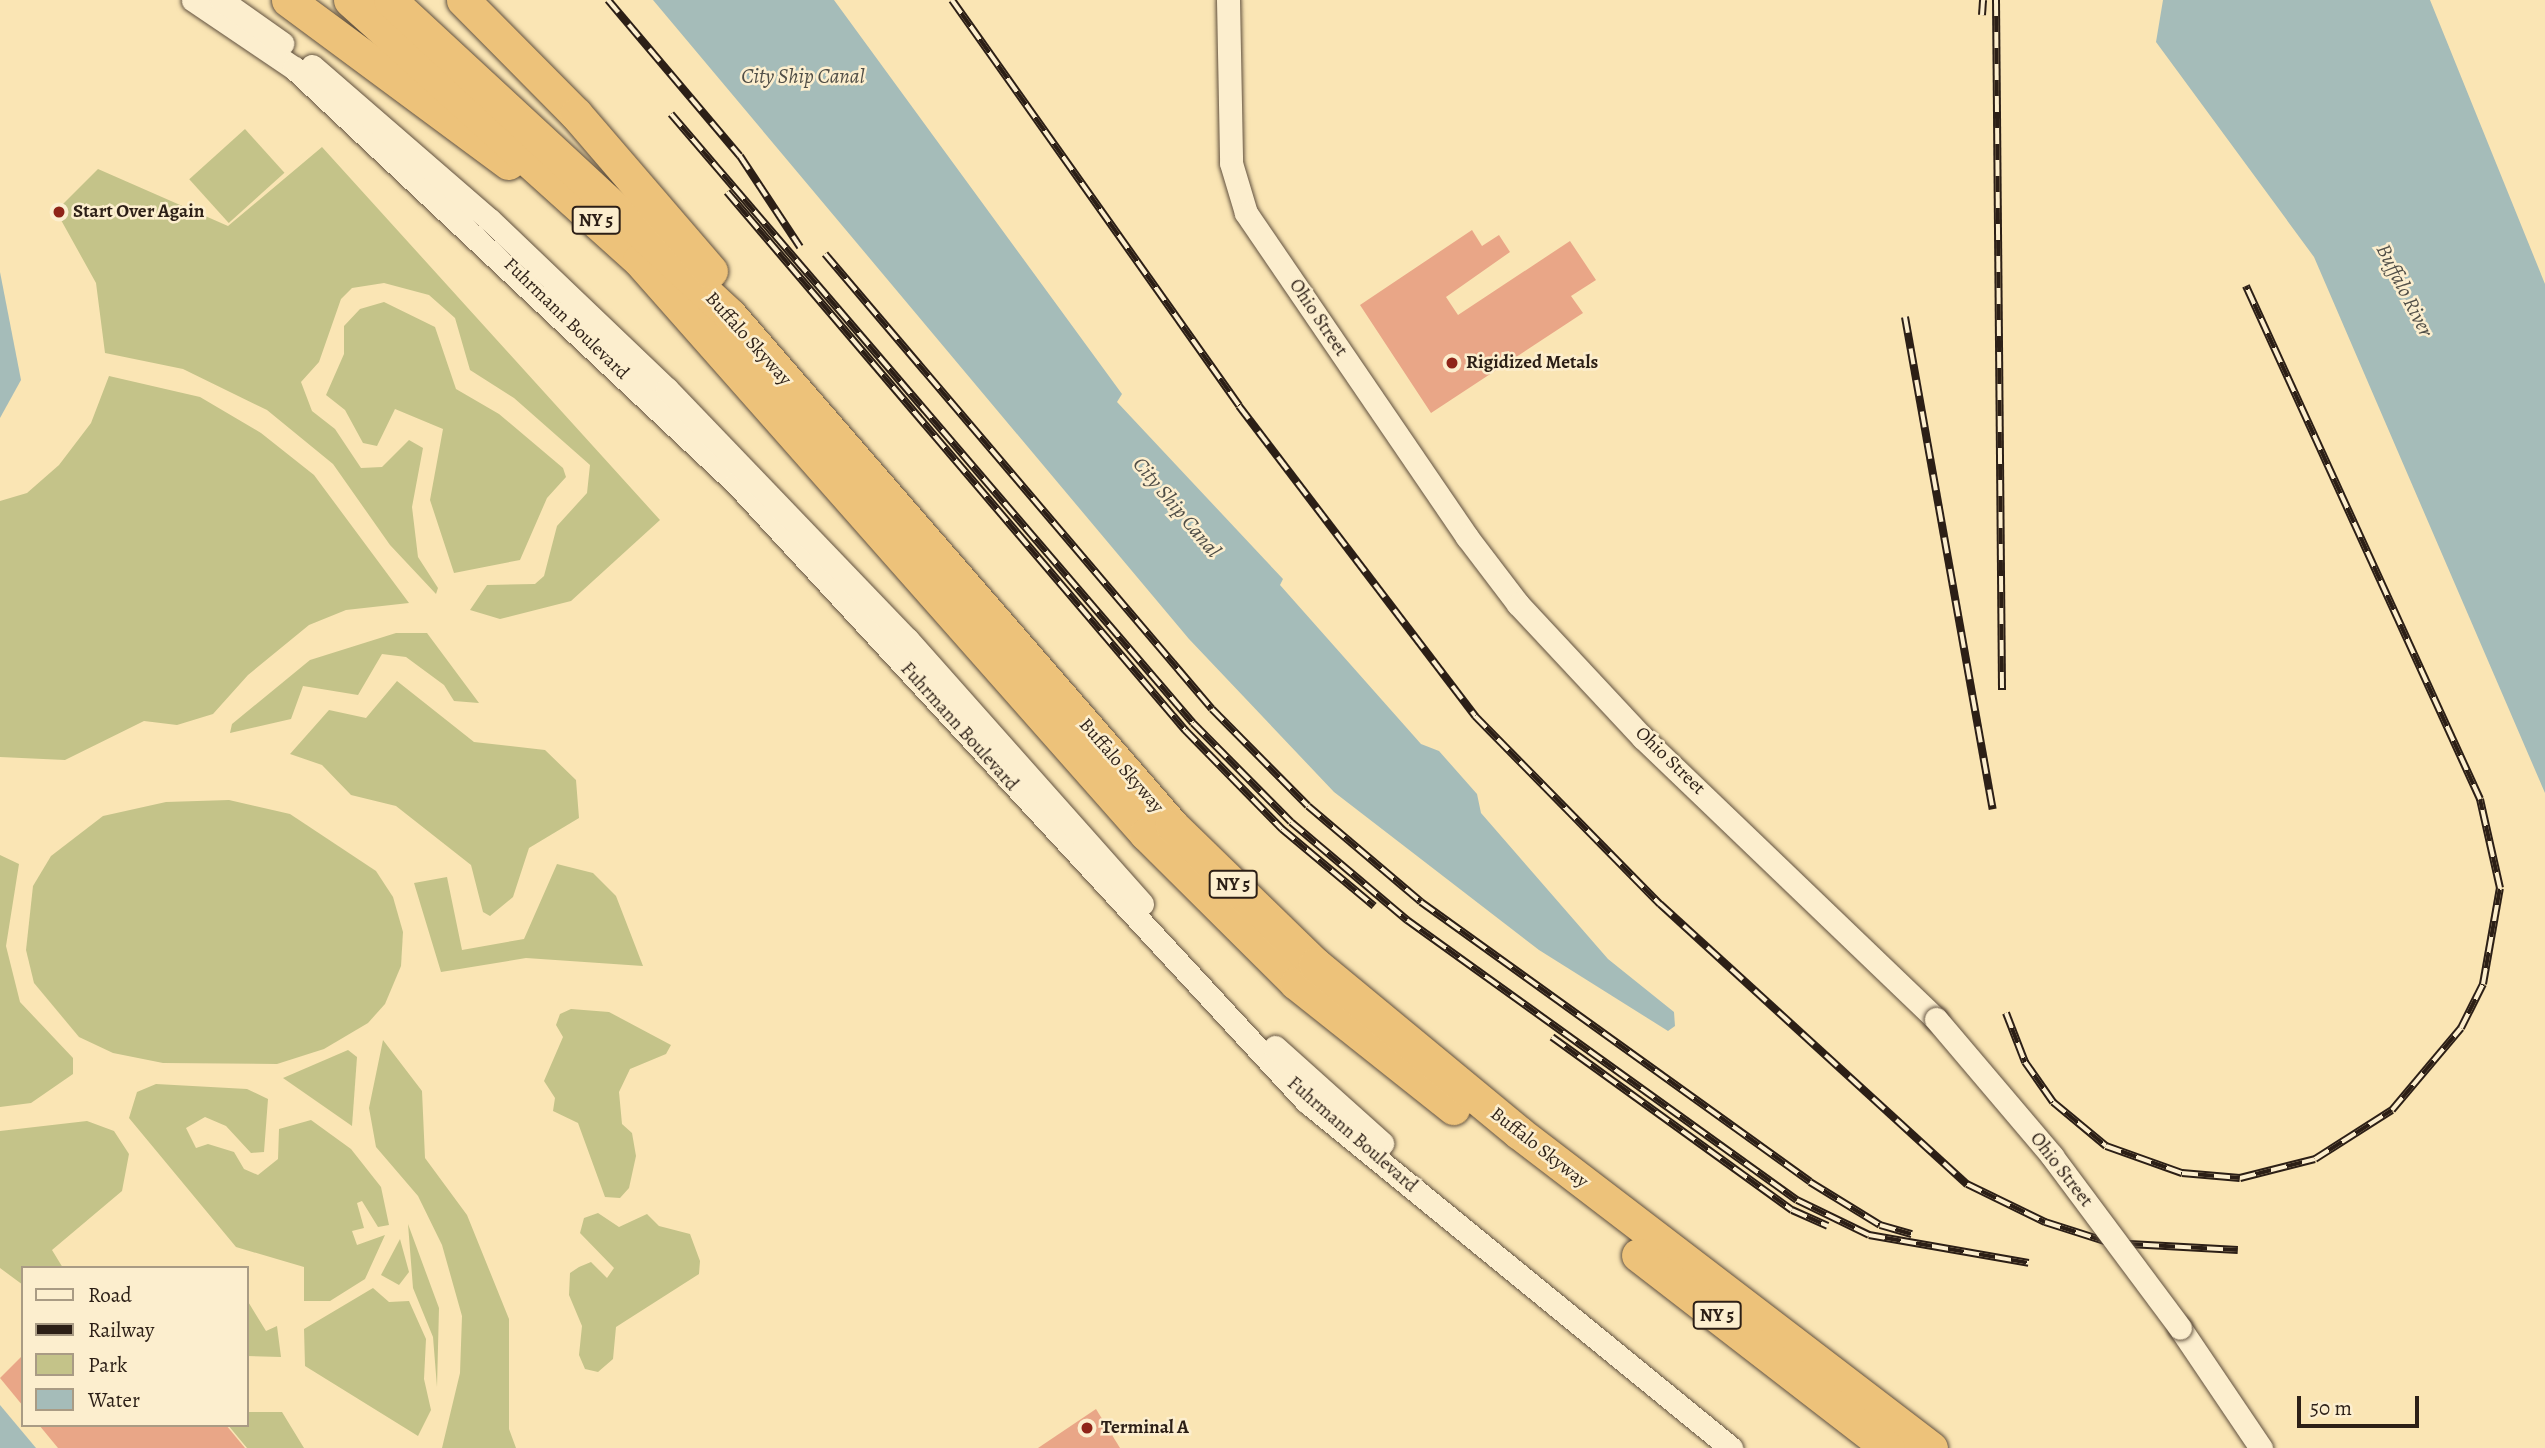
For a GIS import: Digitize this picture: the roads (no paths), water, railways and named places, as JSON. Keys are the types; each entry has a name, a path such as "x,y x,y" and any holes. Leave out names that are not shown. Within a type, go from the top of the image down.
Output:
{"highway":[{"path":"288,0 639,260"},
{"name":"Buffalo Skyway","path":"350,0 639,260 840,464 1172,825 1296,946 1662,1244 1931,1448"},
{"name":"Buffalo Skyway","path":"390,0 730,315 840,464 1146,834 1296,983 1627,1246 1888,1448"},
{"path":"463,0 640,187 718,281 730,315"}],"street":[{"name":"Fuhrmann Boulevard","path":"193,0 294,68 736,483 1306,1101 1731,1448"},
{"name":"Fuhrmann Boulevard","path":"221,0 347,93 667,389 907,639 1230,1002 1311,1082 1752,1448"},
{"name":"Ohio Street","path":"1228,0 1231,163 1246,213 1467,537 1518,604 1643,738 1936,1019 2052,1156 2180,1328 2261,1448"}],"water":[{"name":"City Ship Canal","path":"653,0 834,0 1122,394 1117,402 1283,579 1280,585 1421,744 1439,751 1477,794 1481,813 1608,959 1674,1012 1675,1026 1668,1031 1539,950 1334,792 1189,639"},
{"name":"Buffalo River","path":"2163,0 2430,0 2545,284 2545,793 2314,257 2156,42"},
{"path":"0,272 21,380 0,418"},
{"path":"0,1405 36,1448 0,1448"}],"railway":[{"path":"608,0 740,156 800,247"},
{"path":"952,0 1239,406 1475,716 1660,904 1967,1184 2045,1222 2111,1243 2238,1250"},
{"path":"1982,15 1983,0"},
{"path":"1996,0 2002,690"},
{"path":"671,114 1193,723 1291,822 1407,920 1797,1200 1869,1235 2029,1263"},
{"path":"727,192 1185,730 1282,829 1374,906"},
{"path":"825,254 1212,709 1308,806 1421,902 1810,1182 1880,1225 1912,1234"},
{"path":"2006,1013 2025,1062 2053,1102 2106,1146 2182,1173 2240,1178 2315,1159 2392,1110 2461,1028 2483,984 2500,888 2480,799 2246,286"},
{"path":"1905,317 1993,809"},
{"path":"1552,1037 1792,1210 1828,1226"}],"place":[{"name":"Start Over Again","path":"59,212"},
{"name":"Rigidized Metals","path":"1452,363"},
{"name":"Terminal A","path":"1087,1428"}]}
